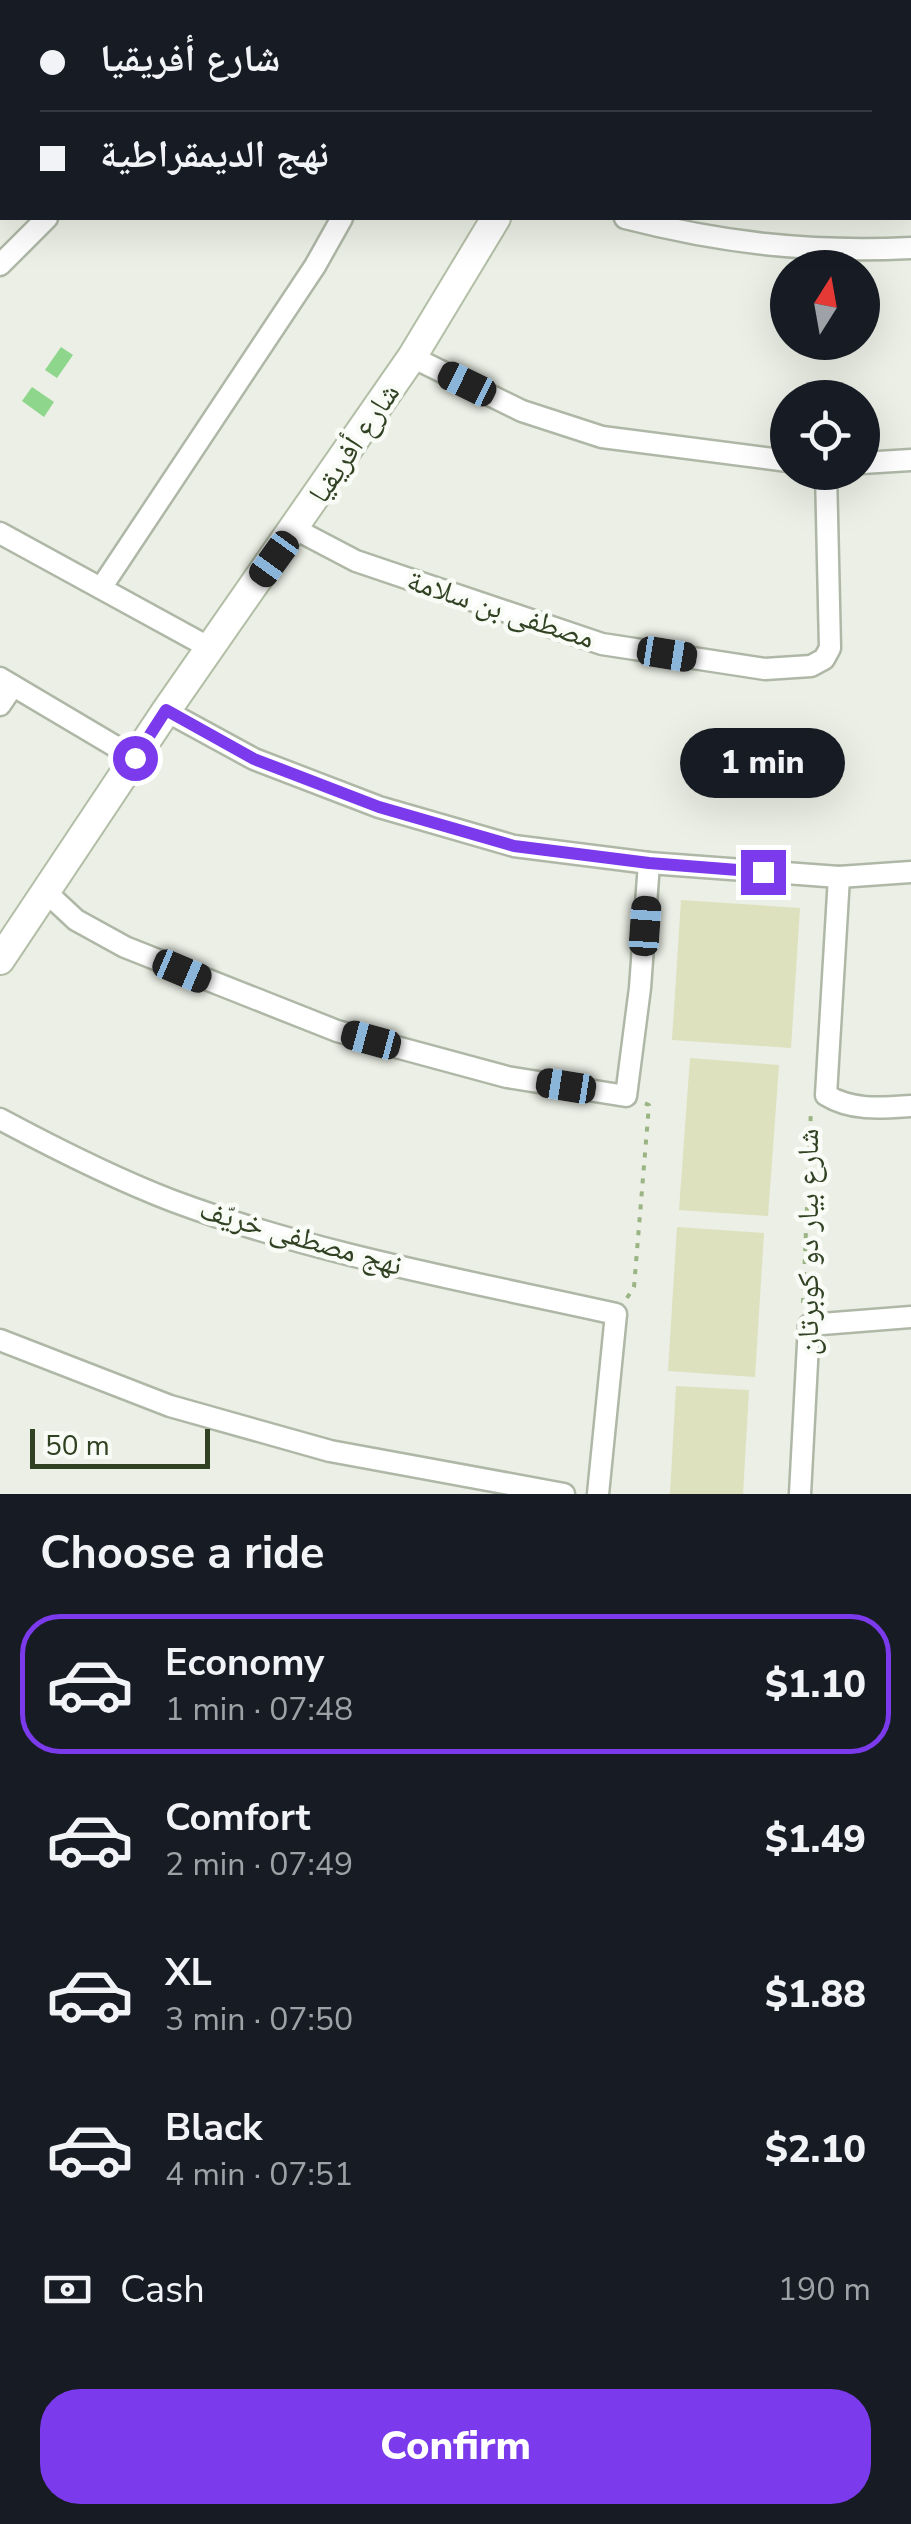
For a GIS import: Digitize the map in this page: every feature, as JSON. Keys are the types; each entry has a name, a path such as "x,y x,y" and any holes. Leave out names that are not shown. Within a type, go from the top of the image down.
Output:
{"street":[{"path":"0,266 45,220"},
{"path":"101,588 304,282 341,220"},
{"name":"شارع أفريقيا","path":"0,960 166,710 412,357 495,220"},
{"path":"632,220 683,233 762,245 842,251 911,248"},
{"path":"412,357 522,411 602,436 770,459"},
{"path":"880,462 911,460"},
{"name":"مصطفى بن سلامة","path":"295,529 356,560 602,644 765,669 812,666 824,659 830,648 826,490"},
{"path":"0,533 210,648"},
{"path":"0,705 7,682 135,758"},
{"path":"166,710 254,759 379,807 514,846 649,863 839,877 911,872"},
{"path":"46,894 76,920 125,947 337,1031 506,1077 626,1096 640,988 649,863"},
{"name":"شارع بيار دو كوبرتان","path":"826,1095 839,877"},
{"path":"826,1095 840,1104 863,1108 911,1106"},
{"name":"نهج مصطفى خريّف","path":"0,1120 100,1170 174,1201 384,1262 616,1314"},
{"path":"598,1494 616,1314"},
{"path":"810,1325 911,1317"},
{"name":"شارع بيار دو كوبرتان","path":"800,1494 810,1325"},
{"path":"0,1340 170,1406 330,1452 564,1494"}],"path":[{"name":"شارع بيار دو كوبرتان","path":"810,1325 803,1309 809,1111 826,1095"},
{"path":"616,1314 634,1287 649,1105 626,1096"}],"shaded area":[{"path":"61,347 73,355 57,378 45,370"},
{"path":"32,387 54,402 44,417 22,401"},
{"path":"681,900 800,908 791,1048 672,1040"},
{"path":"690,1058 779,1065 768,1216 679,1210"},
{"path":"677,1227 764,1233 755,1377 668,1371"},
{"path":"676,1386 749,1390 743,1494 670,1494"}],"route":[{"path":"135,758 166,710 254,759 379,807 514,846 763,872"}]}
